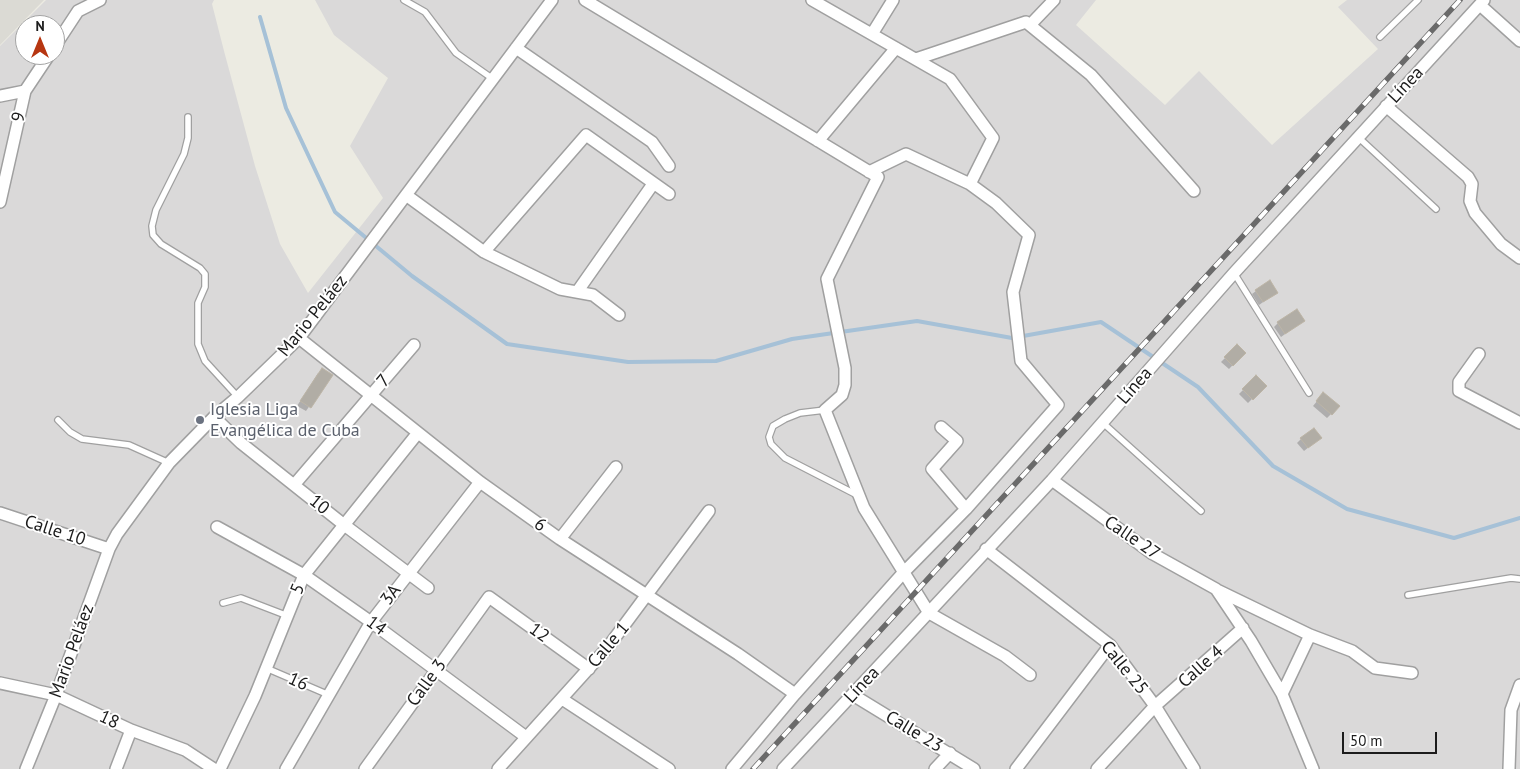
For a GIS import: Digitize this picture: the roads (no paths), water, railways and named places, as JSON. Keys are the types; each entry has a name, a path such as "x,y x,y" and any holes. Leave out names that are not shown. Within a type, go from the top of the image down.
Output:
{"street":[{"path":"65,31 78,11 100,0"},
{"name":"Mario Peláez","path":"26,769 56,695 109,549 117,534 169,464 214,416 238,397 299,338 552,0"},
{"path":"585,0 878,177 827,279 845,368 845,385 842,395 825,410 864,508 928,613 999,653 1030,674"},
{"path":"812,0 950,79 993,138 970,184"},
{"path":"872,34 893,0"},
{"path":"1030,25 1054,0"},
{"path":"1482,3 1520,41"},
{"name":"Línea","path":"782,769 853,696 986,549 1052,480 1234,273 1482,3"},
{"path":"916,59 1026,22 1091,75 1194,191"},
{"path":"516,48 652,142 669,166"},
{"path":"818,141 896,48"},
{"path":"0,96 25,91 42,65"},
{"name":"9","path":"0,202 25,91"},
{"path":"1386,106 1468,177 1472,184 1470,201 1475,213 1501,244 1520,258"},
{"path":"484,252 586,136 668,194"},
{"path":"732,769 795,694 904,572 966,509 1058,405 1021,361 1013,292 1029,235 996,203 970,184 906,154 869,172"},
{"path":"577,292 654,184"},
{"path":"406,196 484,252 560,289 593,295 618,315"},
{"name":"6","path":"299,338 417,434 480,482 560,539 647,594 795,694"},
{"name":"7","path":"294,485 414,345"},
{"path":"1479,354 1459,382 1459,391 1520,423"},
{"name":"10","path":"214,416 241,443 407,574 428,588"},
{"path":"941,427 957,441 932,469 966,509"},
{"name":"5","path":"220,769 266,668 304,576 343,524 417,434"},
{"path":"560,539 616,467"},
{"name":"Calle 27","path":"1052,480 1153,554 1216,589 1310,635 1352,651 1375,668 1412,673"},
{"name":"3A","path":"286,769 371,622 480,482"},
{"name":"Calle 1","path":"498,769 589,670 632,618 647,594 709,511"},
{"name":"Calle 10","path":"0,512 109,549"},
{"name":"14","path":"217,527 304,576 371,622 526,737"},
{"name":"Calle 25","path":"986,549 1110,645 1155,706 1194,769"},
{"name":"Calle 27","path":"1216,589 1243,628 1282,694 1313,769"},
{"name":"12","path":"489,597 589,670"},
{"name":"Calle 3","path":"365,769 489,597"},
{"name":"Calle 4","path":"1097,769 1155,706 1243,628"},
{"path":"1282,694 1310,635"},
{"path":"1016,769 1110,645"},
{"name":"18","path":"0,682 56,695 132,730 185,750 214,769"},
{"path":"1509,769 1511,710 1520,685"},
{"name":"Calle 23","path":"853,696 974,769"},
{"path":"562,700 669,769"},
{"path":"116,769 132,730"},
{"path":"935,769 950,753"}],"lane":[{"path":"404,0 425,12 456,53 493,79"},
{"path":"1380,37 1418,0"},
{"path":"188,117 188,138 184,154 156,210 152,226 153,235 161,244 200,268 205,274 205,287 198,303 198,344 205,361 238,397"},
{"path":"1358,137 1436,209"},
{"path":"1234,273 1309,394"},
{"path":"825,410 800,413 785,419 772,426 768,437 771,444 785,458 859,496"},
{"path":"58,420 70,432 82,439 129,445 169,464"},
{"path":"1103,424 1201,511"},
{"path":"1408,595 1511,578 1520,579"},
{"path":"223,603 241,598 288,616"},
{"name":"16","path":"266,668 329,695"}],"waterway":[{"path":"260,17 286,108 335,212 412,276 507,344 628,362 716,361 792,339 917,321 1012,338 1101,322 1198,387 1273,466 1347,509 1454,538 1520,518"}],"railway":[{"path":"753,769 1460,0"}],"place":[{"name":"Iglesia Liga Evangélica de Cuba","path":"200,420"}]}
